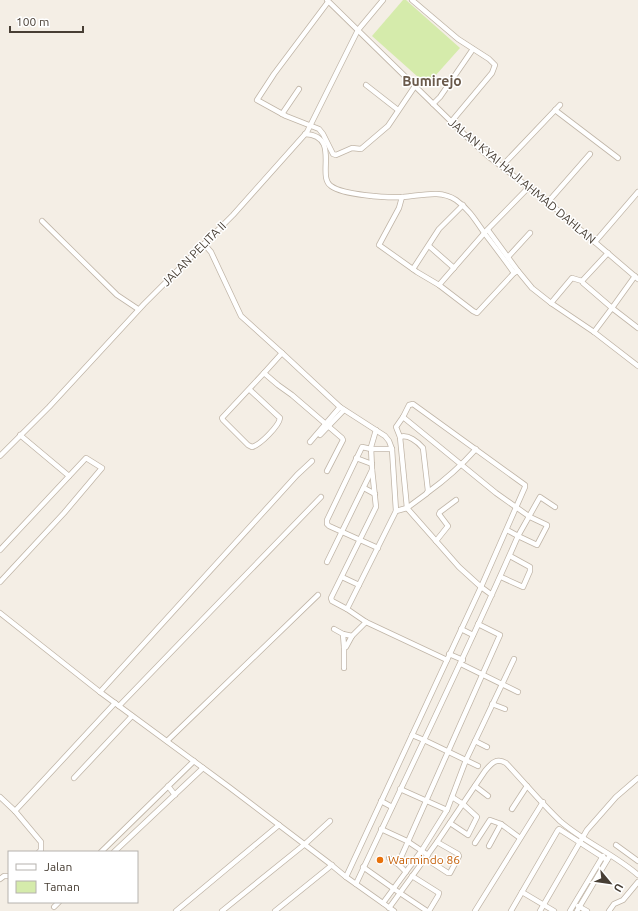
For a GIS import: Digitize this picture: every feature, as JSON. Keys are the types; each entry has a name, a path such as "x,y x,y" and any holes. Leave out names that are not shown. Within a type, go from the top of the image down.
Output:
{"street":[{"name":"JALAN PELITA II","path":"0,456 49,406 138,309 233,215 308,130 358,30 383,0"},
{"path":"412,0 458,39 494,63 494,69 451,122"},
{"name":"JALAN KYAI HAJI AHMAD DAHLAN","path":"328,1 468,138 502,166 526,190 548,202 595,242 606,255 635,279"},
{"path":"328,1 274,74 257,100 308,130 320,140 327,154 326,180 330,186 346,192 402,197 430,194 445,195 455,199 469,210 508,257 516,272"},
{"path":"433,104 473,48"},
{"path":"366,85 398,110"},
{"path":"327,154 336,155 352,148 362,148 388,126 415,86"},
{"path":"282,114 299,89"},
{"path":"502,166 560,105"},
{"path":"555,110 618,158"},
{"path":"308,130 321,131 333,154"},
{"path":"548,202 590,154"},
{"path":"439,285 486,231 526,190"},
{"path":"595,242 638,192"},
{"path":"402,197 399,208 379,245 439,285 473,311 477,313 516,272"},
{"path":"413,269 439,229 463,205"},
{"path":"42,221 118,295 138,309"},
{"path":"486,231 516,272 532,288 550,303 637,363"},
{"path":"508,257 530,233"},
{"path":"206,242 241,316 342,409 385,436 392,449 402,510 436,541 459,567 492,595"},
{"path":"429,246 454,268"},
{"path":"582,281 606,255"},
{"path":"550,303 572,278 582,281 612,308 638,328"},
{"path":"594,332 635,279"},
{"path":"248,389 280,418 279,423 259,444 252,447 248,445 222,419 248,389 282,353"},
{"path":"264,373 343,439 327,471"},
{"path":"346,877 460,629 481,587 525,487 476,449 411,403 396,428 400,437 402,510"},
{"path":"310,444 342,409"},
{"path":"403,416 463,464 496,493 530,517 547,525 539,544 536,546 507,530"},
{"path":"376,430 372,449 372,467 376,507 331,598 332,601 366,622 447,660"},
{"path":"20,435 69,476"},
{"path":"400,437 404,436 410,438 423,448 427,493"},
{"path":"378,548 329,526 327,524 327,520 362,447 372,449 392,449"},
{"path":"347,609 378,548 402,510 450,476 476,449"},
{"path":"0,550 86,458 102,468 64,513 0,582"},
{"path":"356,458 372,467"},
{"path":"100,692 281,493 312,461"},
{"path":"327,562 364,488 372,467"},
{"path":"364,488 375,494"},
{"path":"15,810 321,497"},
{"path":"356,884 400,789 462,662 518,536 540,497 555,507"},
{"path":"436,541 448,526 439,514 456,500"},
{"path":"501,577 523,587 530,571 530,567 510,556"},
{"path":"342,577 359,585"},
{"path":"167,741 318,595"},
{"path":"0,613 117,705 305,844 346,877 394,911"},
{"path":"344,647 347,647 352,636 366,622"},
{"path":"398,864 447,751 500,635 478,624"},
{"path":"334,629 343,634 352,636"},
{"path":"460,629 473,635"},
{"path":"343,634 344,668"},
{"path":"449,654 482,674 518,692"},
{"path":"389,908 412,876 425,854 447,810 474,741 514,659"},
{"path":"492,704 505,710"},
{"path":"74,778 132,716"},
{"path":"412,735 478,766"},
{"path":"474,741 487,747"},
{"path":"383,903 406,872 437,842 461,803 490,765 498,760 506,763 561,821 607,860"},
{"path":"102,851 194,761"},
{"path":"115,851 203,768"},
{"path":"540,911 581,838 616,797 638,778"},
{"path":"168,786 175,795"},
{"path":"475,786 488,796"},
{"path":"512,809 527,786"},
{"path":"400,789 447,810"},
{"path":"0,797 15,810 41,842 42,846 40,851"},
{"path":"450,823 466,835 469,834 477,817 452,797"},
{"path":"381,801 392,806"},
{"path":"475,911 543,802"},
{"path":"475,843 489,821 492,820 501,824 520,838"},
{"path":"222,911 305,844 330,821"},
{"path":"489,846 501,824"},
{"path":"176,911 279,825"},
{"path":"381,829 408,841 448,873 450,873 458,858 458,854 437,842"},
{"path":"510,911 558,830 581,838 611,854 638,875"},
{"path":"616,845 638,861"},
{"path":"570,911 606,852"},
{"path":"578,909 611,854"},
{"path":"389,858 406,872"},
{"path":"275,911 332,865"},
{"path":"363,867 399,893 428,911 439,893 412,876"},
{"path":"609,911 614,904 624,900 636,888 638,882"},
{"path":"522,892 554,911"},
{"path":"54,907 58,903"},
{"path":"574,904 578,909 587,911"}],"green space":[{"path":"403,0 406,0 460,48 427,85 372,36"}],"place":[{"name":"Warmindo 86","path":"380,860"}],"district":[{"name":"Bumirejo","path":"432,81"}]}
